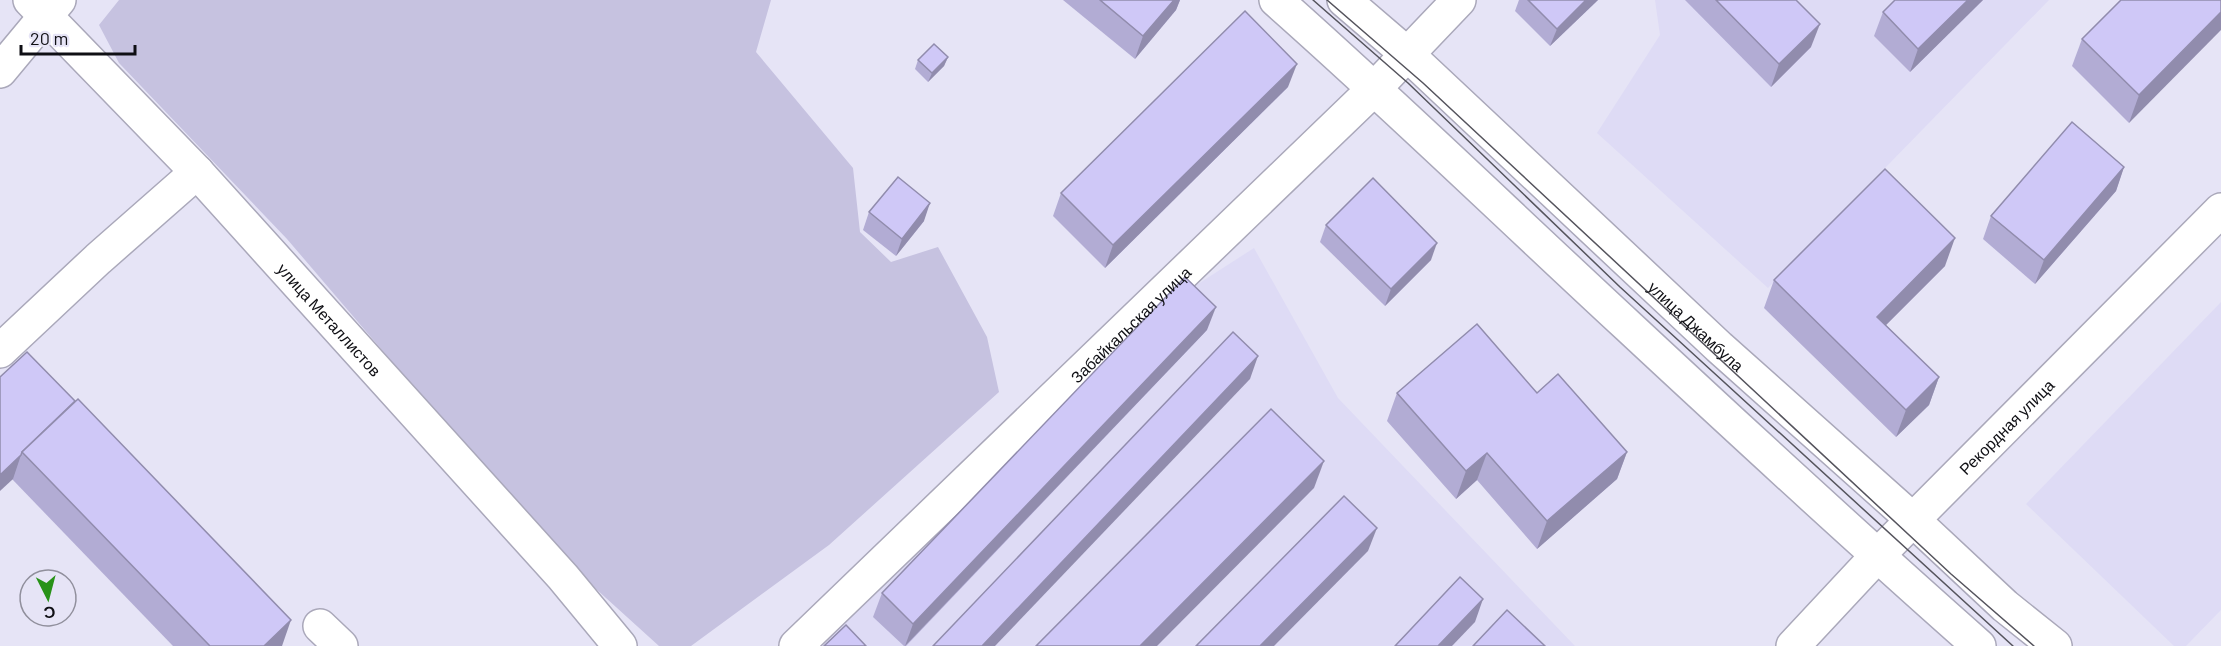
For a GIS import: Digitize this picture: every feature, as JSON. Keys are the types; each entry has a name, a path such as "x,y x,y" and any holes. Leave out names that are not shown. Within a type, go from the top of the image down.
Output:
{"street":[{"path":"1276,0 1375,88 1877,556 1979,646"},
{"name":"улица Джамбула","path":"1344,0 1407,54 1719,347 1913,520 2005,606 2055,646"},
{"name":"Забайкальская улица","path":"796,646 1375,88 1459,0"},
{"path":"0,71 46,5"},
{"name":"улица Металлистов","path":"46,5 563,577 620,646"},
{"path":"0,351 98,259 197,172"},
{"name":"Рекордная улица","path":"1793,646 1877,556 2221,210"}],"shaded area":[{"path":"119,0 771,0 756,52 853,168 860,232 891,262 938,247 987,337 999,392 829,545 691,646 659,646 553,550 287,239 119,63 99,25"},
{"path":"1655,0 2049,0 1768,288 1597,133 1660,35"},
{"path":"1254,248 1338,398 1575,646 822,646 950,516 1184,293"},
{"path":"2221,302 2221,610 2186,646 2174,646 2026,504"}],"building":[{"path":"1100,0 1174,0 1143,36"},
{"path":"1528,0 1586,0 1557,29"},
{"path":"1716,0 1796,0 1820,24 1779,64"},
{"path":"1895,0 1968,0 1918,49 1883,12"},
{"path":"2121,0 2221,0 2221,12 2139,95 2082,39"},
{"path":"1245,11 1297,64 1113,245 1061,193"},
{"path":"934,44 948,57 932,73 918,60"},
{"path":"2072,122 2124,167 2044,260 1991,216"},
{"path":"1885,169 1955,238 1877,317 1939,377 1906,410 1774,280"},
{"path":"898,177 930,203 902,239 869,212"},
{"path":"1373,178 1437,243 1391,289 1326,225"},
{"path":"1185,277 1216,307 913,624 882,593"},
{"path":"1477,324 1537,393 1558,374 1627,452 1547,521 1487,453 1466,471 1397,393"},
{"path":"1233,332 1258,356 982,646 933,646"},
{"path":"27,352 75,401 0,475 0,377"},
{"path":"78,399 291,620 264,646 210,646 22,452"},
{"path":"1271,409 1324,461 1140,646 1036,646"},
{"path":"1344,496 1377,528 1260,646 1196,646"},
{"path":"1460,577 1483,599 1438,646 1395,646"},
{"path":"1507,610 1545,646 1473,646"},
{"path":"846,625 866,646 824,646"}],"tram line":[{"path":"1313,0 1408,83 1620,287 2013,646"},
{"path":"1327,0 1423,83 1951,574 2034,646"}]}
